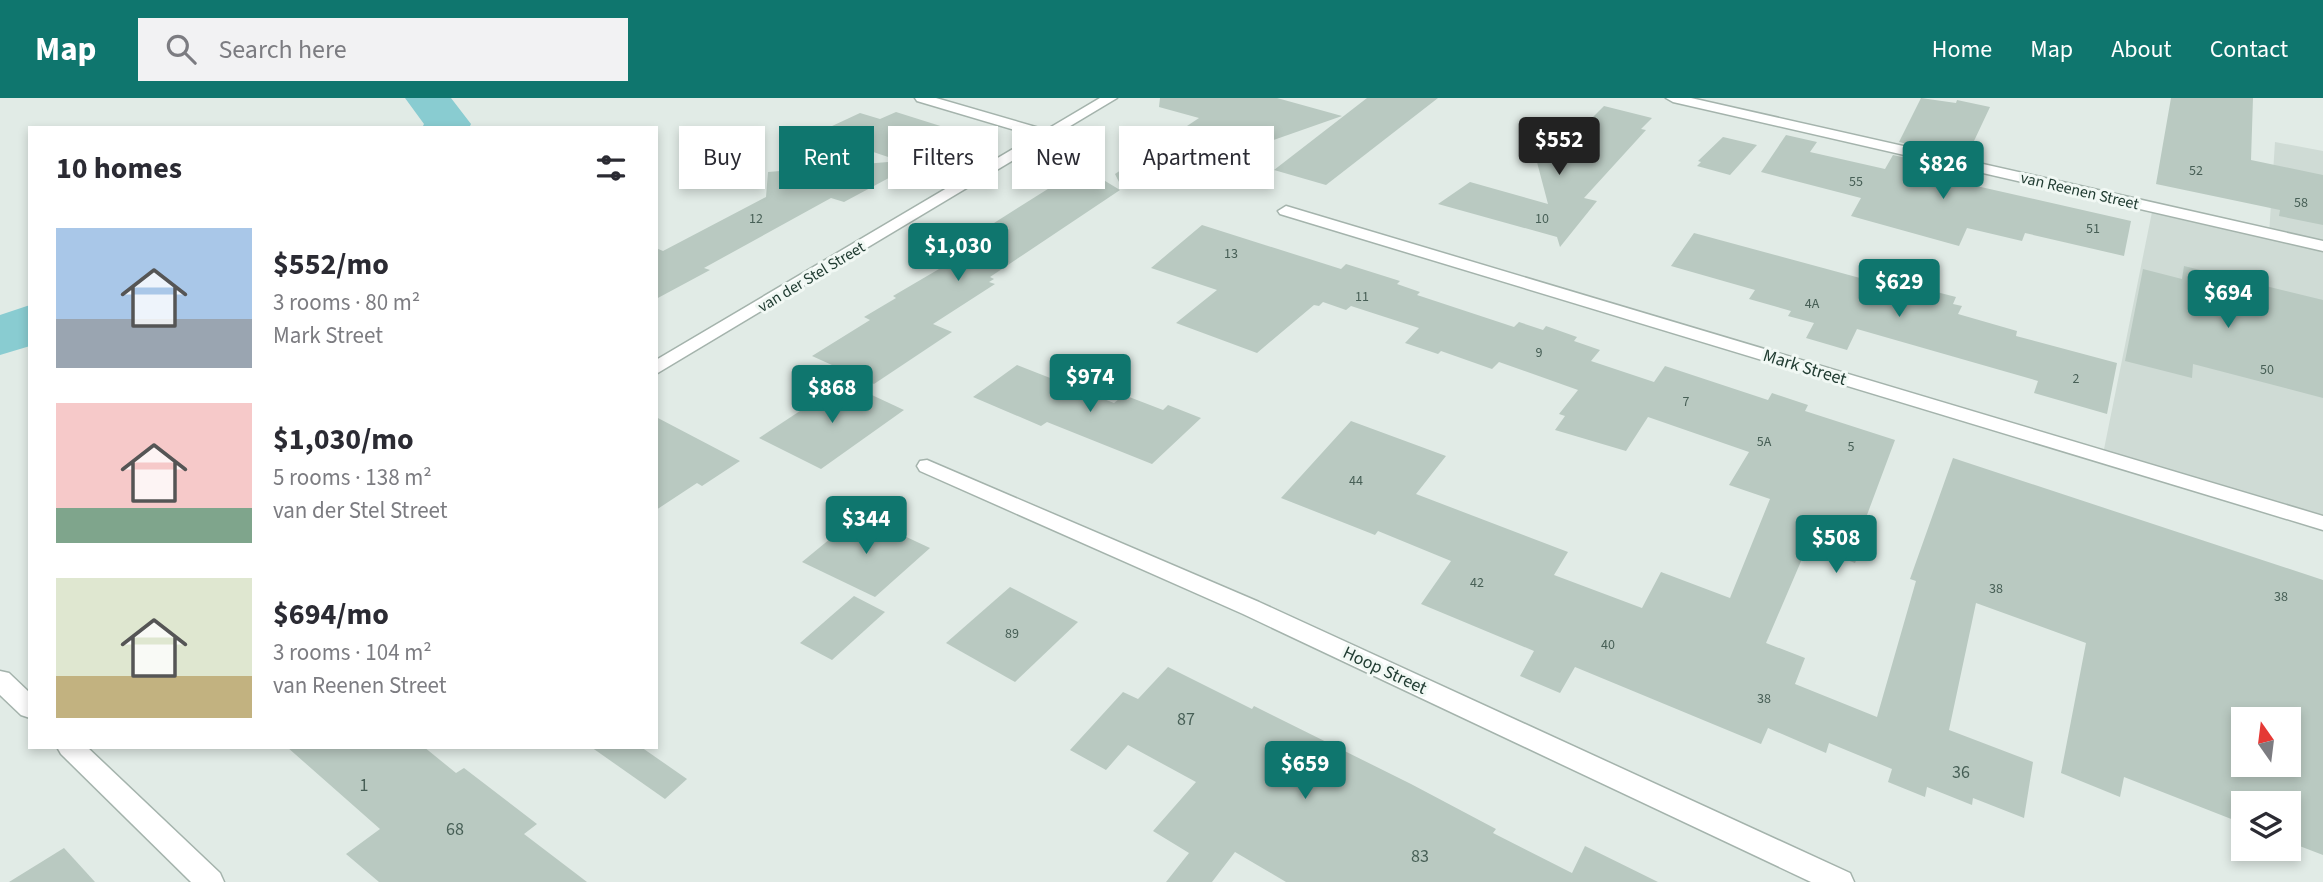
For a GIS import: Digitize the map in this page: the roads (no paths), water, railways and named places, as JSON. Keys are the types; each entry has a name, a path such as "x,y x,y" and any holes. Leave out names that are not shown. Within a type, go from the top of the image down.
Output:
{"street":[{"path":"922,98 1016,126"},
{"name":"van der Stel Street","path":"1062,126 1110,98"},
{"name":"van Reenen Street","path":"1673,98 2323,246"},
{"name":"van der Stel Street","path":"658,367 1012,155"},
{"name":"Mark Street","path":"1286,211 2323,523"},
{"name":"Hoop Street","path":"927,466 1251,608 1840,882"},
{"path":"2,684 28,706"},
{"path":"72,749 210,882"}],"waterway":[{"path":"427,98 448,124 446,126"},
{"path":"0,337 28,324"}]}
